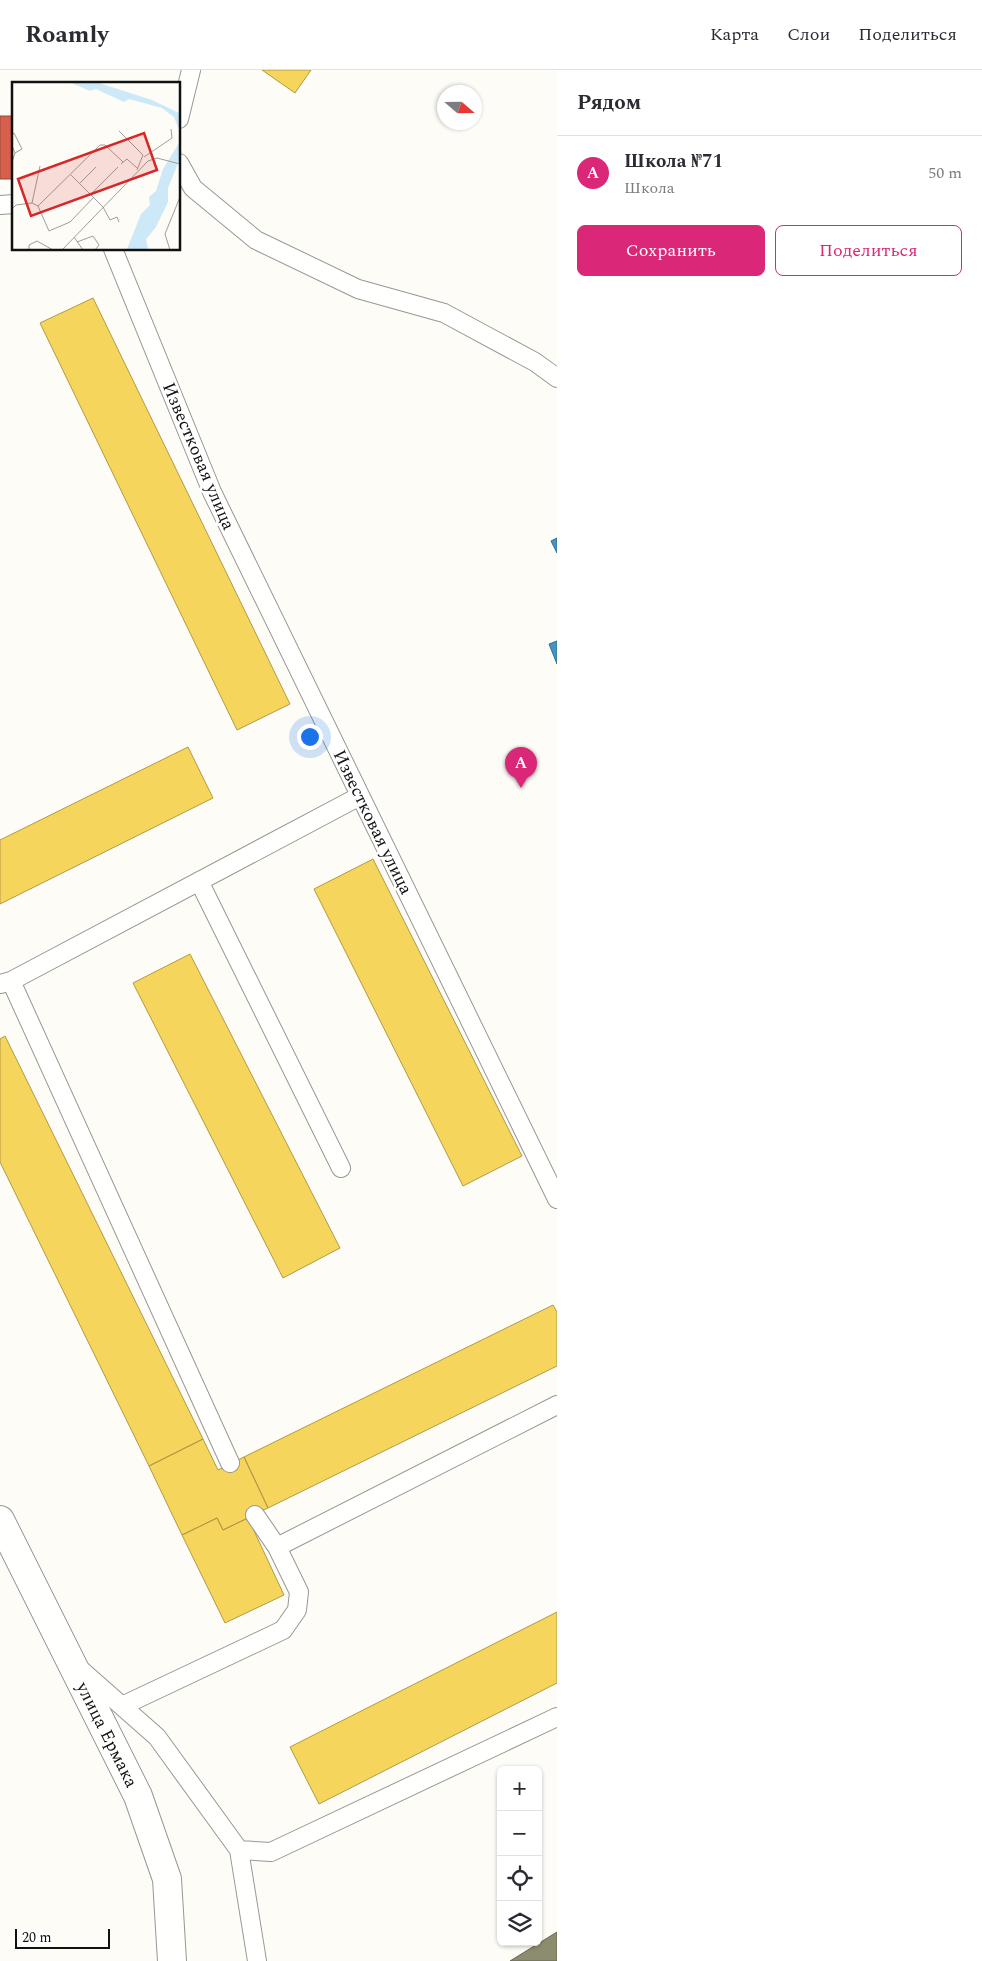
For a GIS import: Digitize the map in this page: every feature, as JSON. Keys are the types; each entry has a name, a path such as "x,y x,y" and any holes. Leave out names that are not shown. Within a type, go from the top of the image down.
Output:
{"street":[{"name":"улица Ермака","path":"0,1520 138,1796 167,1879 172,1961"}],"lane":[{"path":"180,115 191,70"},
{"path":"180,165 194,188 256,240 358,289 444,313 535,362 557,378"},
{"name":"Известковая улица","path":"113,250 212,492 557,1199"},
{"path":"230,1463 5,982 360,796"},
{"path":"199,881 340,1168"},
{"path":"277,1547 557,1405"},
{"path":"122,1706 283,1630 297,1610 299,1592 277,1547 255,1514"},
{"path":"71,1662 157,1737 239,1850 257,1961"},
{"path":"239,1850 271,1852 557,1717"}],"building: Жильё":[{"path":"262,70 311,70 295,93"},
{"path":"93,298 290,704 237,730 40,323"},
{"path":"188,747 213,798 0,904 0,840"},
{"path":"373,859 522,1156 463,1186 314,889"},
{"path":"190,954 340,1248 283,1278 133,983"},
{"path":"5,1036 203,1439 149,1466 0,1162 0,1039"},
{"path":"553,1305 557,1312 557,1366 268,1508 244,1457"},
{"path":"203,1439 218,1470 244,1457 268,1508 223,1530 217,1518 182,1535 149,1466"},
{"path":"217,1518 223,1530 248,1518 284,1595 225,1623 182,1535"},
{"path":"557,1612 557,1683 319,1804 290,1747"}],"building: Торговля":[{"path":"0,116 12,116 12,179 0,179"}],"building: Школы":[{"path":"557,538 557,553 551,541"},
{"path":"557,641 557,664 549,644"}],"building: Промзона":[{"path":"557,1932 557,1961 510,1961 534,1946 542,1946 542,1941"}],"place":[{"name":"Школа №71","path":"521,788"}]}
